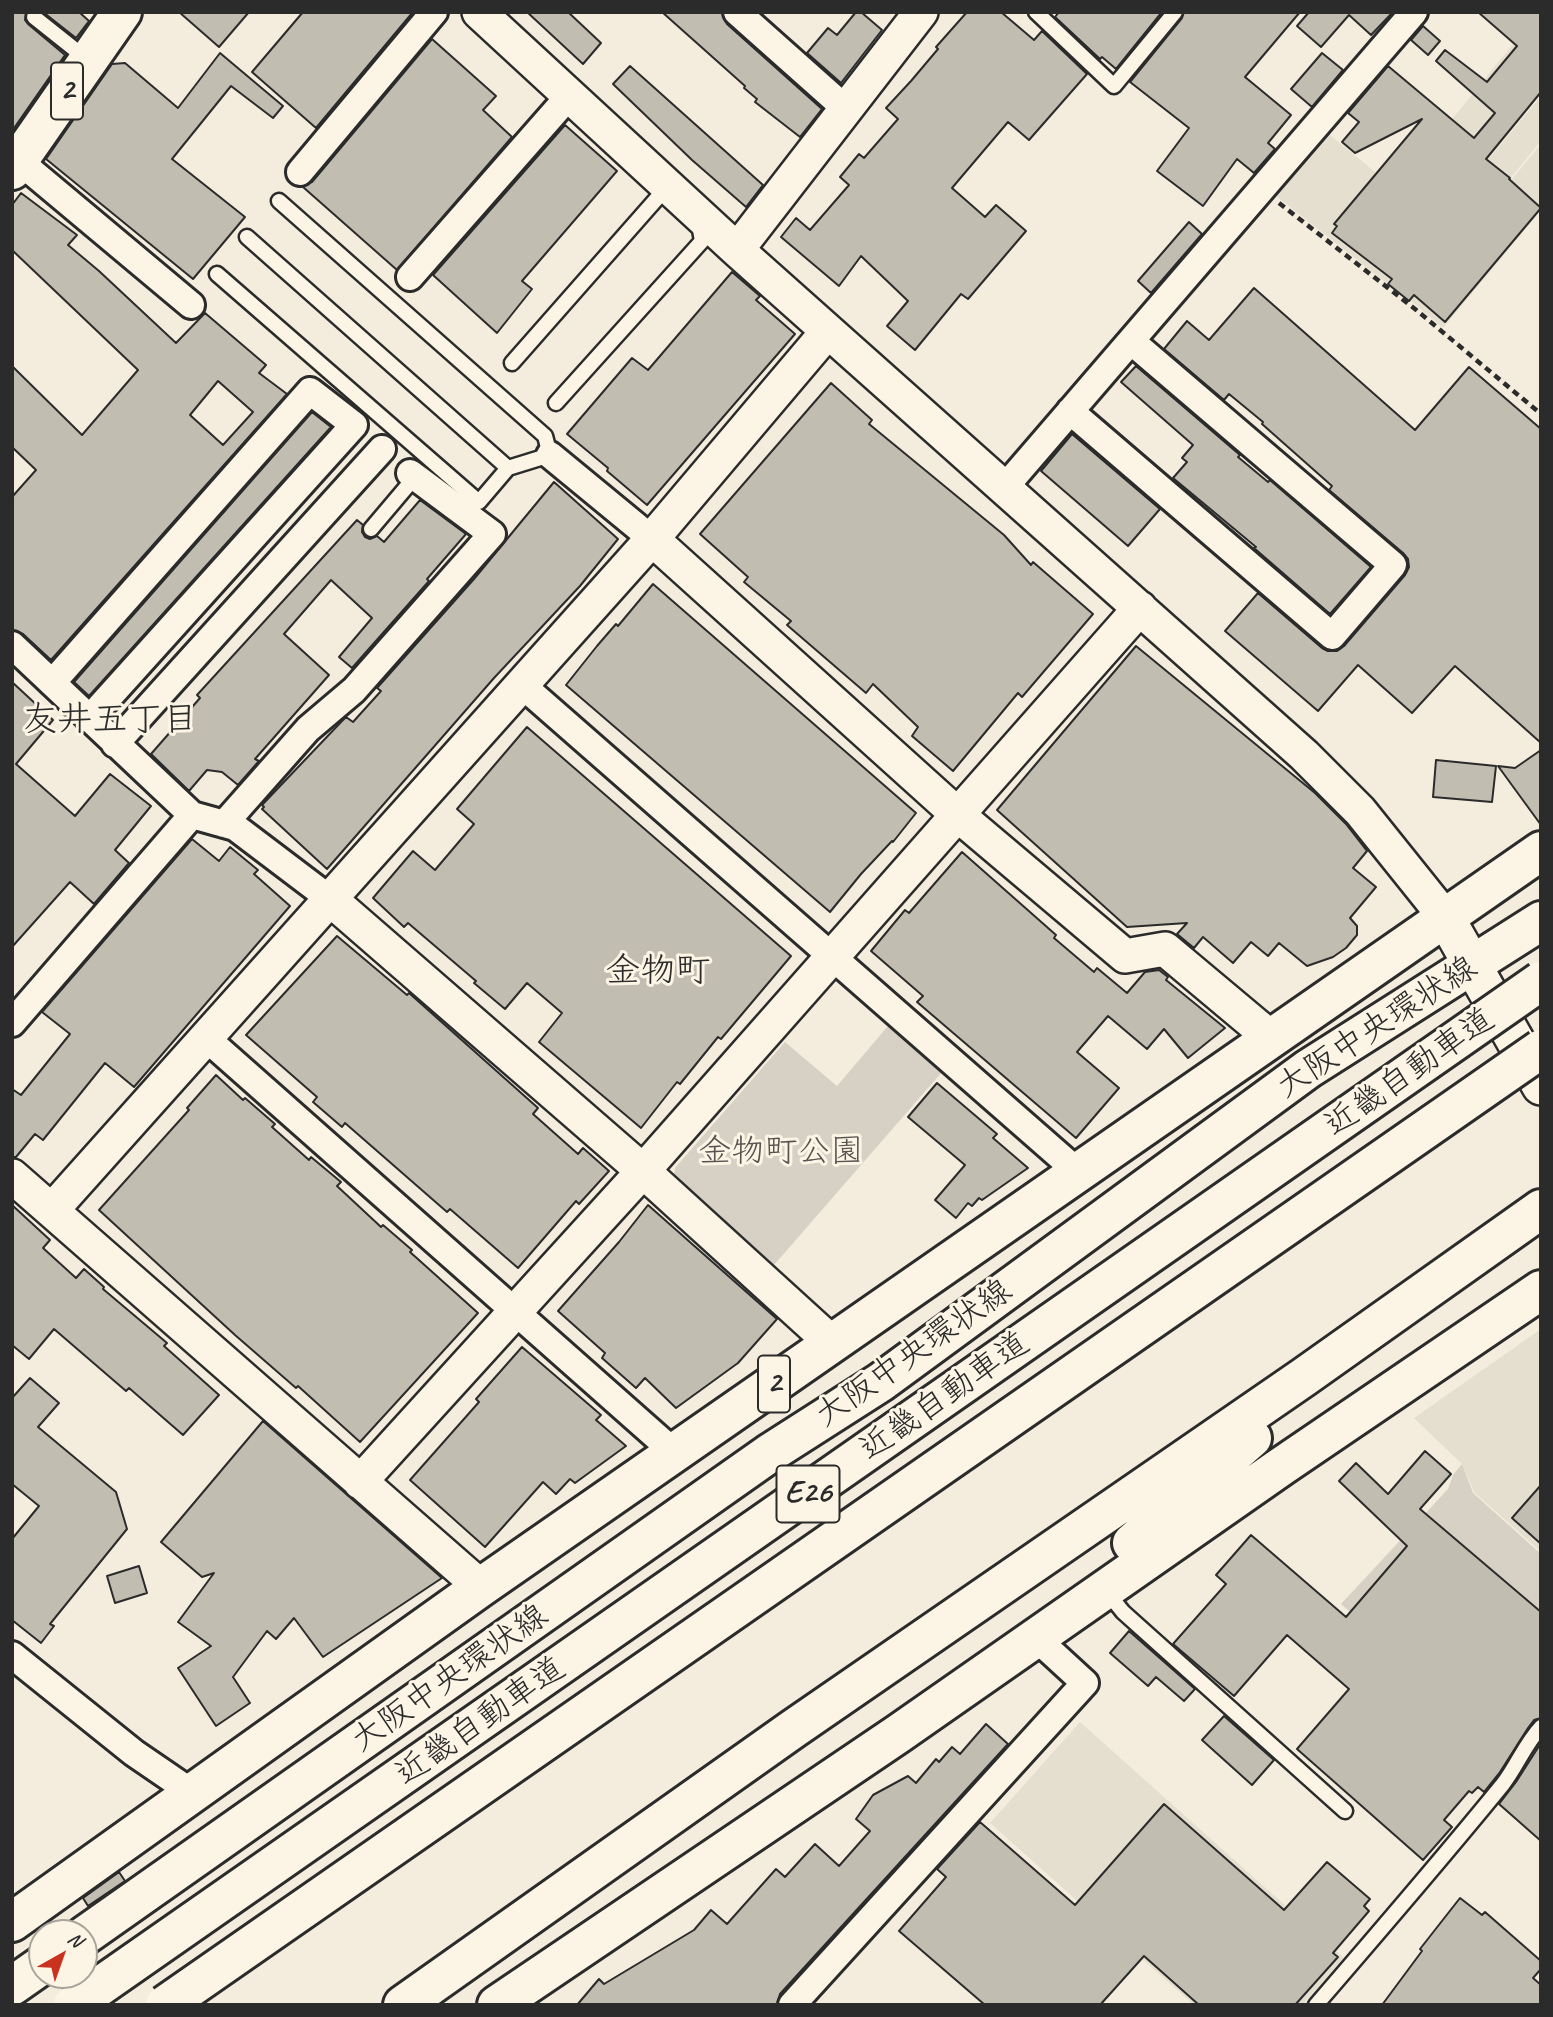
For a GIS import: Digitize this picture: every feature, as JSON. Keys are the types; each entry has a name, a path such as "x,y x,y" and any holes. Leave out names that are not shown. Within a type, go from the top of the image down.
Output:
{"main road":[{"name":"2","path":"15,165 121,12"},
{"name":"2","path":"12,1922 481,1587 1541,851"},
{"path":"1445,917 1541,1086"},
{"name":"大阪中央環状線","path":"98,1926 770,1453 881,1382 1308,1069 1541,921"},
{"name":"近畿自動車道","path":"73,2005 1541,981"},
{"name":"近畿自動車道","path":"165,2005 1541,1049"},
{"path":"403,2005 793,1729 1541,1209"},
{"path":"497,2005 898,1734 1541,1290"},
{"path":"898,1734 1161,1519 1376,1326"},
{"path":"481,1587 675,1486 770,1453"},
{"path":"12,1986 28,1975"}],"street":[{"path":"300,172 434,12"},
{"path":"479,12 667,187 1304,755 1351,802 1445,917"},
{"path":"737,12 846,109"},
{"path":"737,250 921,12"},
{"path":"1005,487 1414,12"},
{"path":"410,277 569,96"},
{"path":"15,165 191,305"},
{"path":"52,1210 652,539 828,331"},
{"path":"1070,411 1332,635 1393,565 1131,341"},
{"path":"52,683 310,391 354,425 89,719"},
{"path":"115,744 382,449"},
{"path":"550,455 652,539 958,815 1125,956 1165,949 1270,1037"},
{"path":"224,824 308,729 354,690 492,534 413,475"},
{"path":"360,1482 643,1171 1140,608"},
{"path":"12,645 192,815 235,827 330,900 643,1171 832,1343"},
{"path":"522,685 1078,1172"},
{"path":"12,1023 192,815"},
{"path":"206,1038 675,1453"},
{"path":"12,1175 481,1587"},
{"path":"792,2005 1085,1683 1036,1638"},
{"path":"12,1655 134,1753 191,1792"}],"lane":[{"path":"1036,12 1114,86 1175,12"},
{"path":"34,17 88,60"},
{"path":"512,363 667,187"},
{"path":"217,274 479,502 508,468 550,455 545,436 279,201"},
{"path":"556,403 702,241 697,212"},
{"path":"247,237 508,468"},
{"path":"371,529 413,475"},
{"path":"1105,1590 1123,1612 1345,1811"},
{"path":"1316,2005 1515,1770 1533,1735 1541,1727"}],"path":[{"path":"1262,189 1415,309 1541,414"}],"shaded area":[{"path":"1539,12 1541,94 1437,221 1541,96 1541,141 1409,301 1271,192 1324,130 1425,213 1397,187"},
{"path":"1541,144 1541,210 1443,328 1411,301"},
{"path":"1541,1329 1541,1552 1474,1492 1462,1464 1414,1418"},
{"path":"1080,1722 1344,1958 1302,2005 1194,2005 990,1823"}],"green space":[{"name":"金物町公園","path":"888,1026 942,1072 774,1265 674,1177 675,1168 785,1042 837,1086"},
{"path":"1462,1464 1473,1493 1541,1554 1541,1726 1516,1756 1341,1604 1448,1489 1453,1475"}],"building":[{"path":"12,12 26,12 25,20 28,24 65,55 12,131"},
{"path":"43,12 79,12 89,21 76,38"},
{"path":"179,12 249,12 219,47"},
{"path":"303,12 413,12 316,128 252,72"},
{"path":"527,12 568,12 601,43 583,64"},
{"path":"662,12 722,12 727,24 822,109 800,137 755,102 757,99 745,86"},
{"path":"856,12 861,12 882,30 841,83 807,53 828,28 837,35"},
{"path":"967,12 1001,12 1034,40 1042,31 1087,74 1029,140 1008,122 952,188 985,217 996,205 1026,231 968,299 961,294 915,350 887,326 908,301 861,256 839,286 781,237 796,218 810,230 849,185 840,177 859,154 864,158 898,119 886,108"},
{"path":"1059,12 1162,12 1116,69 1102,57 1100,59 1055,17"},
{"path":"1184,12 1300,12 1245,77 1291,115 1268,143 1275,149 1254,173 1237,159 1203,206 1157,171 1189,128 1130,82"},
{"path":"1309,12 1393,12 1371,35 1349,15 1321,47 1297,26"},
{"path":"1478,12 1541,12 1541,92 1486,159 1541,208 1445,322 1414,295 1409,301 1388,284 1392,279 1332,233 1337,226 1334,224 1422,119 1355,153 1342,142 1359,122 1348,113 1388,66 1474,138 1495,113 1436,61 1445,50 1487,82 1517,46"},
{"path":"1423,26 1440,41 1428,55 1411,40"},
{"path":"432,39 496,96 483,110 512,137 397,270 303,187 312,182"},
{"path":"220,53 283,106 273,118 231,86 172,159 245,217 193,279 46,159 112,64 125,63 178,108"},
{"path":"1322,53 1343,70 1312,107 1291,89"},
{"path":"630,66 763,185 746,207 692,160 613,84"},
{"path":"565,125 617,171 522,281 532,289 497,333 433,275"},
{"path":"21,193 77,235 68,245 176,343 205,313 266,365 259,373 287,394 51,660 23,634 12,630 12,497 36,470 12,447 12,366 82,435 138,370 12,250 12,205","holes":["218,381 253,412 223,445 190,415"]},
{"path":"1189,222 1202,234 1151,293 1138,281"},
{"path":"732,272 760,296 756,300 795,334 647,505 567,434 632,358 648,370"},
{"path":"1254,288 1415,430 1469,367 1541,429 1541,743 1455,666 1412,713 1358,665 1318,711 1225,631 1258,593 1322,648 1337,651 1405,575 1409,567 1408,559 1403,553 1329,490 1332,486 1262,424 1263,422 1229,394 1224,400 1164,349 1187,321 1209,340"},
{"path":"1136,366 1240,455 1238,457 1268,482 1270,480 1371,567 1330,614 1254,548 1256,547 1173,478 1187,462 1182,458 1193,445 1121,382"},
{"path":"831,383 872,420 869,424 1004,535 1031,565 1033,562 1093,614 1022,697 1018,693 953,771 912,736 918,727 873,684 866,693 787,625 791,621 744,582 748,577 700,534"},
{"path":"312,412 331,427 89,696 74,682"},
{"path":"1072,434 1160,509 1128,546 1041,471"},
{"path":"554,482 618,539 580,586 494,678 327,869 262,809 262,805 346,717 353,722 381,691 377,688 474,579"},
{"path":"420,500 466,534 427,579 429,581 352,668 339,657 372,618 331,580 284,634 329,675 255,759 259,761 238,785 222,772 207,770 189,791 151,754 200,698 197,695 357,520 363,525 362,532 365,537 370,539 377,536 384,542"},
{"path":"653,584 916,813 830,912 566,685"},
{"path":"1136,646 1315,793 1346,824 1367,851 1353,868 1376,887 1350,918 1357,926 1357,935 1346,948 1333,957 1307,966 1279,943 1268,956 1251,942 1233,963 1203,937 1194,948 1177,934 1187,923 1127,927 997,810"},
{"path":"12,682 53,720 16,764 75,816 110,774 151,806 115,850 129,863 94,904 70,882 12,947"},
{"path":"527,727 791,956 721,1039 718,1037 680,1084 677,1082 641,1128 539,1042 562,1013 527,983 505,1009 408,923 404,927 373,898 413,851 435,870 474,824 457,809"},
{"path":"1541,750 1541,825 1498,766 1515,768"},
{"path":"1436,760 1496,766 1492,802 1433,797"},
{"path":"192,839 219,861 230,847 258,870 254,874 290,906 134,1087 105,1063 43,1140 35,1134 16,1157 12,1157 12,1089 21,1095 70,1034 42,1012"},
{"path":"962,852 1094,972 1097,968 1127,993 1145,972 1159,970 1168,977 1166,980 1225,1028 1188,1058 1164,1029 1147,1049 1108,1016 1077,1052 1119,1088 1076,1138 917,1002 923,996 871,951 905,910 909,913"},
{"path":"337,936 407,995 409,993 538,1108 533,1114 578,1154 583,1148 609,1171 579,1204 576,1201 518,1268 450,1209 447,1212 345,1123 342,1127 313,1102 317,1097 246,1035"},
{"path":"216,1075 275,1124 272,1127 309,1160 311,1157 341,1182 337,1186 381,1227 383,1225 412,1250 410,1252 478,1313 360,1442 298,1386 296,1388 235,1335 99,1210 189,1110 187,1108"},
{"path":"937,1083 997,1134 993,1138 1028,1168 982,1200 979,1198 972,1206 968,1203 956,1218 935,1200 965,1165 908,1117"},
{"path":"12,1205 50,1240 43,1248 76,1278 84,1269 104,1287 103,1289 167,1343 164,1346 219,1395 183,1435 129,1388 126,1391 54,1329 29,1359 12,1345"},
{"path":"648,1205 777,1319 738,1363 676,1408 645,1378 636,1388 602,1358 605,1353 558,1311"},
{"path":"522,1347 601,1415 596,1420 626,1446 575,1483 570,1479 556,1494 543,1482 485,1547 410,1480 479,1402 476,1399"},
{"path":"30,1378 59,1403 38,1427 116,1492 127,1529 50,1624 54,1626 41,1643 12,1620 12,1539 39,1506 12,1484 12,1398"},
{"path":"263,1421 442,1578 323,1657 294,1618 276,1639 267,1631 233,1677 250,1703 216,1726 178,1668 211,1646 178,1622 214,1573 202,1577 161,1542"},
{"path":"1425,1451 1451,1474 1420,1509 1541,1612 1541,1718 1534,1720 1484,1792 1478,1787 1472,1793 1469,1791 1444,1820 1452,1827 1423,1860 1297,1749 1349,1689 1287,1635 1234,1696 1173,1644 1226,1584 1216,1575 1251,1535 1346,1617 1407,1546 1339,1481 1356,1463 1388,1494"},
{"path":"1541,1485 1541,1544 1512,1518"},
{"path":"139,1566 147,1593 115,1603 107,1576"},
{"path":"1129,1631 1195,1689 1184,1701 1156,1677 1148,1686 1110,1653"},
{"path":"1224,1716 1274,1760 1252,1785 1202,1740"},
{"path":"986,1724 1008,1744 780,1994 777,2005 577,2005 599,1979 604,1984 694,1930 711,1910 727,1924 776,1869 785,1877 815,1844 839,1866 870,1831 856,1819 873,1795 908,1776 916,1783 936,1759 939,1762 952,1747 960,1754"},
{"path":"1541,1743 1541,1841 1499,1804"},
{"path":"1164,1804 1284,1910 1327,1862 1370,1899 1364,1906 1369,1911 1333,1953 1338,1957 1295,2005 1199,2005 1144,1956 1100,2005 985,2005 899,1931 946,1877 937,1869 980,1822 1075,1905"},
{"path":"119,1872 125,1881 88,1906 83,1898"},
{"path":"1460,1898 1482,1915 1485,1912 1541,1961 1541,1969 1533,1978 1541,1985 1541,2005 1382,2005 1422,1951 1420,1949"}],"district":[{"name":"友井五丁目","path":"110,721"},
{"name":"金物町","path":"658,972"}]}
